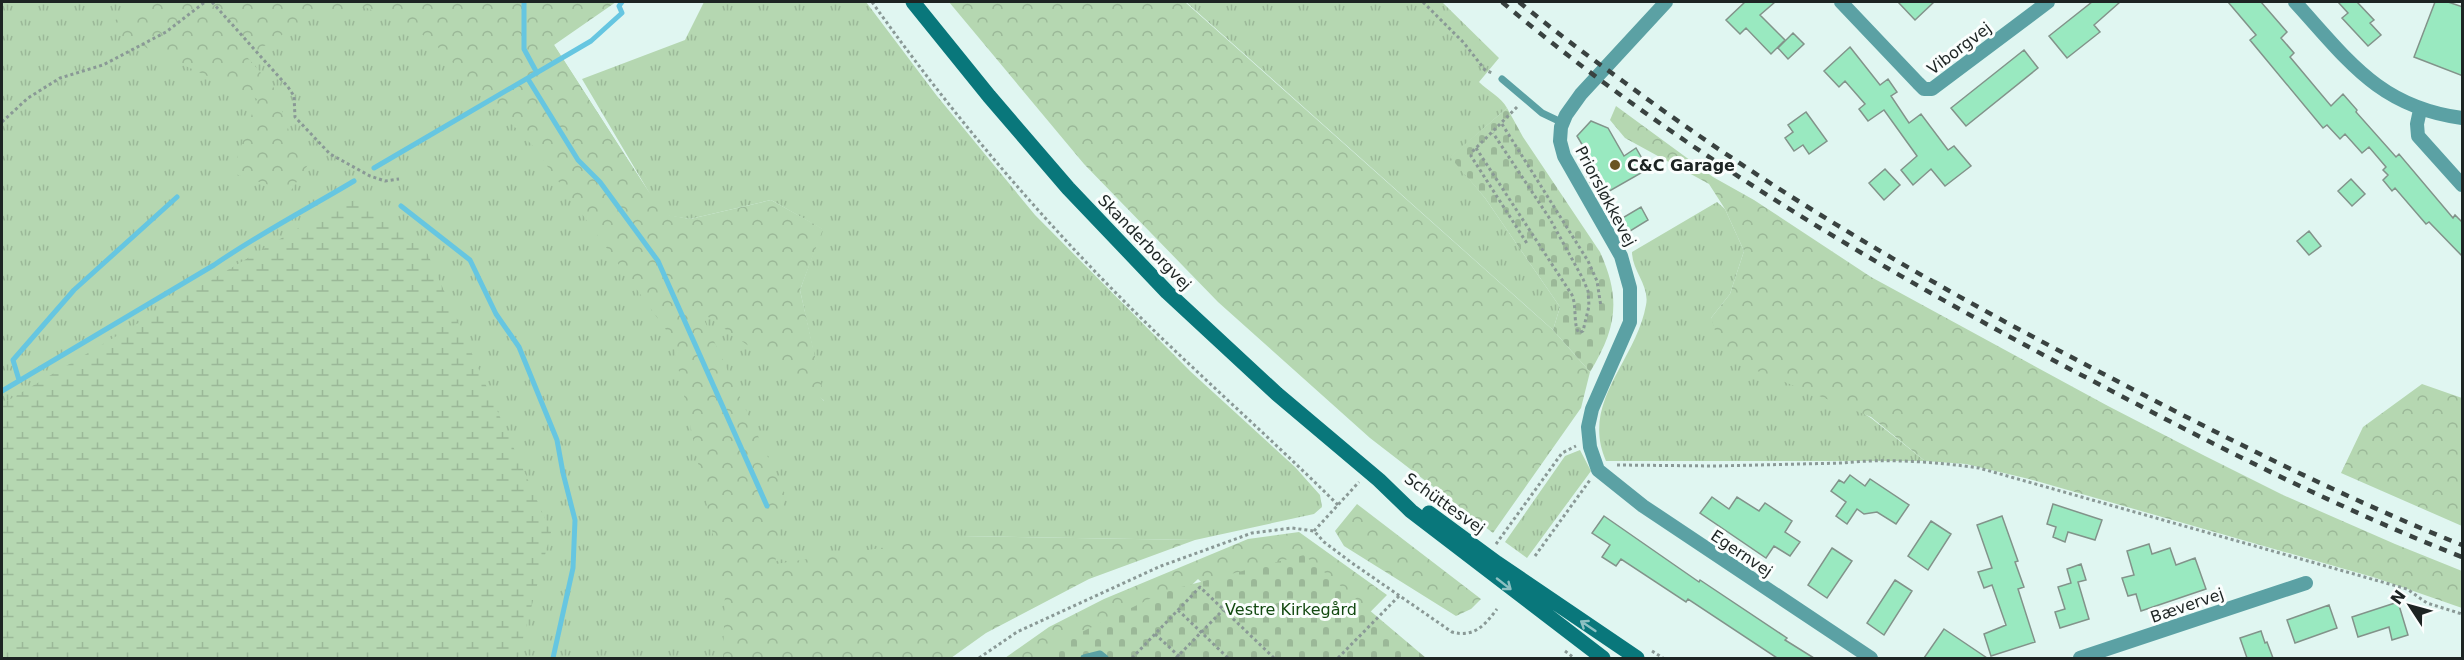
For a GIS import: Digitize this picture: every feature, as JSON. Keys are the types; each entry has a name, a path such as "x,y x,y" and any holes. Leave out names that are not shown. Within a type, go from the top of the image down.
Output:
{"main road":[{"name":"Skanderborgvej","path":"913,2 1068,188 1167,292 1277,394 1379,480"},
{"name":"Schüttesvej","path":"1379,480 1411,511 1603,658"},
{"name":"Schüttesvej","path":"1379,480 1413,501 1497,563 1637,658"}],"street":[{"path":"1563,123 1581,94 1666,2"},
{"name":"Viborgvej","path":"1841,2 1924,89 1932,89 2048,2"},
{"path":"2295,2 2350,63 2372,83 2393,97 2420,110 2463,118"},
{"path":"2420,110 2418,136 2463,186"},
{"name":"Priorsløkkevej","path":"1563,123 1560,141 1564,156 1621,256 1630,288 1630,322 1592,409 1587,438 1598,470"},
{"name":"Egernvej","path":"1598,470 1643,506 1871,658"},
{"name":"Bævervej","path":"2080,658 2306,583"}],"lane":[{"path":"1502,79 1542,113 1563,123"},
{"path":"1084,658 1100,654 1105,658"}],"path":[{"path":"2,122 28,98 60,78 103,65 166,32 204,2"},
{"path":"212,2 288,87 294,96 296,117 330,154 370,176 385,181 399,179"},
{"path":"872,2 957,117 1118,295 1287,453 1339,506"},
{"path":"1423,2 1464,43 1485,70 1502,79"},
{"path":"1525,100 1505,117 1502,124 1476,148 1471,156 1472,161 1528,245"},
{"path":"1502,124 1588,261 1597,281 1601,308"},
{"path":"1476,148 1572,295 1576,306 1575,329 1579,333 1583,331 1589,306 1588,291 1583,279 1550,219 1493,133"},
{"path":"1494,547 1562,453 1587,438"},
{"path":"1534,556 1598,470 1609,465 1715,466 1861,461 1948,464 1979,468 2407,589 2427,603 2463,614"},
{"path":"1314,531 1358,484"},
{"path":"979,658 1017,632 1161,566 1252,532 1292,528 1314,531 1324,542 1452,632 1470,634 1479,630 1497,609"},
{"path":"1134,658 1200,587 1274,658"},
{"path":"1338,658 1399,596"},
{"path":"1155,634 1179,658 1223,609"},
{"path":"1178,610 1228,658"},
{"path":"1267,658 1270,655"}],"green space":[{"path":"2,2 515,2 554,45 650,194 582,79 685,40 704,2 866,2 937,96 1035,215 1190,371 1295,467 1320,495 1322,507 1314,514 1195,540 960,536 742,658 2,658","holes":["771,200 822,229 800,290 824,401 664,215 690,219"]},
{"path":"152,2 616,2 554,45 663,214 690,219 771,200 823,229 800,290 825,401 700,311 785,494 775,564 960,536 1195,540 1089,579 986,633 951,658 723,658 725,592 672,338 532,145 429,38 365,7 315,14 247,57 274,88 290,134 311,160 290,192 232,173 257,99 101,27"},
{"path":"949,2 1185,2 1553,330 1590,372 1581,408 1493,533 1370,438 1218,302 1084,164"},
{"path":"1186,2 1442,2 1499,58 1479,82 1498,97 1507,108 1451,157 1485,198 1560,307 1553,330"},
{"path":"1616,106 1713,177 1754,200 1871,277 2108,406 2283,495 2462,571 2462,608 2376,578 2029,479 1966,464 1925,461 1871,417 1750,368 1719,343 1711,318 1730,294 1744,251 1725,209 1709,184 1625,138 1610,120"},
{"path":"1507,108 1523,137 1600,252 1607,269 1613,299 1611,327 1590,372 1553,330 1560,307 1485,198 1450,157"},
{"path":"349,198 421,239 551,532 518,658 2,658 2,404"},
{"path":"1717,202 1725,209 1744,251 1730,294 1711,318 1871,418 1925,461 1606,461 1600,440 1600,420 1605,400 1632,345 1647,298 1632,252"},
{"path":"2422,384 2462,398 2462,526 2341,473 2363,427"},
{"path":"1580,450 1591,471 1527,558 1505,542 1565,456"},
{"path":"1357,504 1481,599 1471,609 1456,616 1344,546 1335,531"},
{"path":"1299,532 1387,595 1325,658 1284,658 1198,579 1118,656 1005,658 1049,627 1104,599 1248,539"},
{"name":"Vestre Kirkegård","path":"1304,555 1426,658 1040,658 1057,644 1166,591"}],"building":[{"path":"1745,2 1775,2 1760,15 1785,40 1771,54 1746,28 1740,34 1726,20"},
{"path":"1898,2 1934,2 1915,20"},
{"path":"2092,2 2120,2 2094,25 2100,32 2067,58 2049,36"},
{"path":"2228,2 2261,2 2287,32 2281,38 2294,53 2290,57 2331,106 2343,94 2396,157 2399,154 2453,218 2455,215 2463,223 2463,257 2429,222 2426,224 2395,188 2392,191 2383,180 2388,175 2383,170 2386,167 2369,147 2362,153 2345,134 2340,139 2327,125 2323,128 2250,40 2256,35"},
{"path":"2338,2 2357,2 2374,20 2370,23 2381,35 2368,46 2342,18 2348,13"},
{"path":"2435,2 2448,2 2463,7 2463,76 2414,57"},
{"path":"1793,33 1804,44 1788,59 1778,48"},
{"path":"1850,47 1880,85 1888,79 1897,92 1891,96 1909,123 1921,114 1948,150 1954,146 1971,166 1945,186 1931,169 1913,185 1901,170 1917,156 1884,110 1868,121 1859,109 1865,104 1845,81 1839,87 1824,71"},
{"path":"2024,50 2038,68 1966,126 1951,108"},
{"path":"1806,112 1827,141 1809,154 1803,145 1794,151 1785,138 1793,132 1788,125"},
{"path":"1591,121 1608,128 1624,156 1636,148 1648,169 1599,197 1587,177 1598,171 1577,136"},
{"path":"1885,169 1900,185 1884,200 1869,183"},
{"path":"2351,179 2365,194 2352,206 2338,191"},
{"path":"1641,207 1648,220 1622,236 1614,223"},
{"path":"2309,231 2321,246 2309,255 2297,241"},
{"path":"1850,475 1865,486 1870,479 1909,505 1896,524 1877,512 1864,514 1857,509 1847,524 1836,516 1846,502 1831,491 1839,480 1844,483"},
{"path":"1712,497 1729,509 1737,497 1759,511 1765,503 1792,521 1785,532 1800,542 1790,556 1774,546 1766,558 1700,513"},
{"path":"2053,504 2102,520 2095,540 2068,532 2065,542 2053,537 2056,527 2047,524"},
{"path":"1604,516 1814,658 1777,658 1688,599 1686,602 1621,559 1616,566 1602,557 1610,545 1592,533"},
{"path":"2002,516 2018,561 2015,562 2024,587 2018,589 2035,642 1991,656 1984,634 2006,625 1992,585 1984,588 1978,572 1992,568 1977,525"},
{"path":"1931,521 1951,534 1928,570 1908,556"},
{"path":"2149,544 2152,554 2170,548 2176,565 2195,558 2206,589 2141,611 2136,594 2128,596 2122,578 2134,575 2127,551"},
{"path":"1832,548 1852,561 1827,598 1808,585"},
{"path":"2081,564 2086,580 2078,582 2089,619 2060,628 2055,612 2065,609 2058,587 2071,583 2067,569"},
{"path":"1895,580 1912,591 1884,635 1867,623"},
{"path":"2398,602 2408,635 2392,640 2389,627 2358,637 2352,617"},
{"path":"2329,605 2337,628 2295,643 2287,620"},
{"path":"1944,629 1987,658 1924,658"},
{"path":"2261,631 2273,658 2247,658 2240,638"}],"waterway":[{"path":"524,2 524,49 537,73"},
{"path":"374,168 591,41 622,13 619,6 622,2"},
{"path":"528,79 578,160 600,182 658,261 767,506"},
{"path":"2,391 354,181"},
{"path":"19,380 13,360 74,290 177,197"},
{"path":"401,206 470,260 496,314 519,347 557,440 575,520 573,568 553,658"}],"railway":[{"path":"1502,2 1570,57 1712,159 1785,206 1935,296 2227,450 2320,496 2462,557"},
{"path":"1519,2 1611,72 1737,161 1914,271 2035,338 2232,440 2323,484 2462,545"}],"place":[{"name":"C&C Garage","path":"1615,165"}]}
